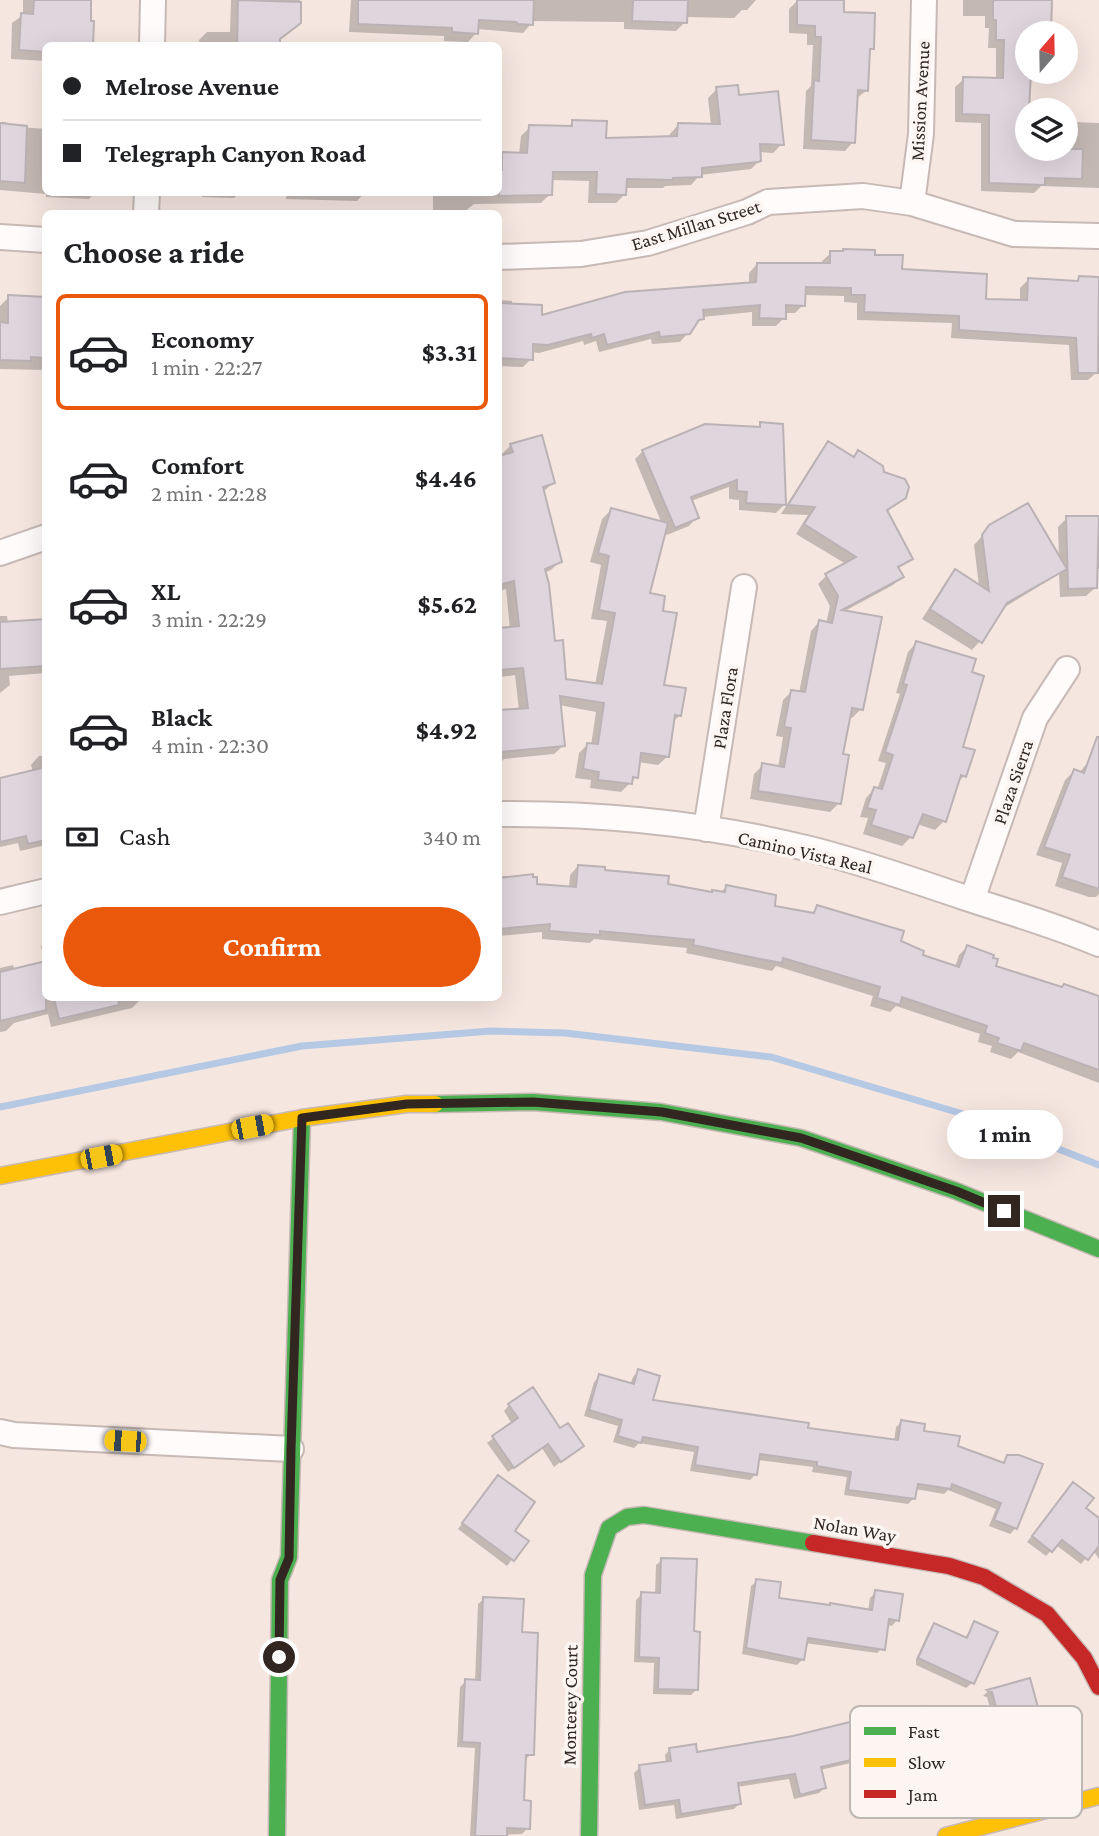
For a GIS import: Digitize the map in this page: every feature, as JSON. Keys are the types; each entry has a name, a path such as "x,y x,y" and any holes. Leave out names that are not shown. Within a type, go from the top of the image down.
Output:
{"street":[{"path":"152,42 153,0"},
{"name":"Mission Avenue","path":"912,203 921,134 924,0"},
{"name":"East Millan Street","path":"502,257 581,254 648,243 747,212 768,202 863,196 912,203 1014,234 1099,236"},
{"path":"0,237 42,240"},
{"path":"0,553 42,538"},
{"name":"Plaza Flora","path":"706,829 744,587"},
{"name":"Plaza Sierra","path":"972,900 1035,718 1067,669"},
{"name":"Camino Vista Real","path":"502,814 636,819 810,849 906,877 1099,944"},
{"path":"0,902 42,892"},
{"path":"0,1176 302,1118 407,1104 520,1102 662,1112 801,1138 956,1191 1099,1249"},
{"path":"277,1836 280,1580 289,1558 302,1118"},
{"path":"0,1432 14,1436 291,1449"},
{"name":"Nolan Way","path":"593,1575 608,1528 627,1517 644,1515 949,1566 984,1577 1047,1614 1084,1658 1099,1687"},
{"name":"Monterey Court","path":"589,1836 593,1575"},
{"path":"1082,1800 1099,1796"},
{"path":"946,1836 1015,1818"}],"building":[{"path":"34,0 91,0 93,42 42,42 42,52 19,50 21,13 33,14"},
{"path":"238,0 301,2 301,23 280,39 280,42 237,42"},
{"path":"358,0 534,0 533,25 479,20 478,34 452,32 452,28 358,24"},
{"path":"633,0 688,0 687,23 632,21"},
{"path":"797,0 844,0 844,12 875,13 874,49 870,49 868,91 858,90 855,143 811,140 814,80 819,81 821,37 815,37 815,26 797,25"},
{"path":"993,0 1052,0 1051,21 1015,21 1015,84 1030,84 1030,98 1015,98 1015,161 1078,161 1078,149 1083,149 1082,179 1045,178 1045,185 989,183 989,115 962,114 963,77 1003,78 1004,40 996,40 996,20 993,20"},
{"path":"738,85 739,95 778,91 784,145 760,144 761,161 702,168 702,177 673,180 627,179 626,195 596,194 597,172 553,172 552,195 502,196 502,152 527,153 529,125 572,126 572,120 607,121 606,138 677,136 678,123 720,124 716,87"},
{"path":"0,123 27,126 25,183 0,181"},
{"path":"875,250 875,255 903,255 902,269 987,274 986,299 1027,300 1028,278 1078,281 1079,276 1099,277 1098,373 1078,373 1076,338 959,330 959,316 864,312 865,295 851,295 851,288 806,287 805,306 786,305 786,319 759,318 760,305 703,310 704,319 699,320 690,334 660,337 659,332 607,345 604,334 592,338 591,334 548,345 533,344 533,360 502,358 502,303 542,305 542,315 625,292 756,282 757,263 830,263 830,251"},
{"path":"8,295 42,297 42,358 31,357 31,361 0,360 0,322 8,323"},
{"path":"760,422 783,424 786,505 746,503 747,492 737,491 737,480 691,497 699,518 675,528 642,450 705,424 760,427"},
{"path":"542,435 555,483 543,487 562,562 545,569 555,641 563,640 566,679 602,684 615,613 599,610 609,556 598,553 611,508 668,523 650,593 665,596 663,611 677,613 664,685 686,688 681,716 675,715 669,757 641,753 638,778 633,777 632,784 598,780 599,772 583,769 587,743 598,744 604,703 560,696 565,746 502,752 502,710 528,708 523,668 502,670 502,628 519,626 514,581 502,584 502,455 513,452 510,444"},
{"path":"828,441 854,457 858,450 883,466 884,472 905,479 909,487 906,498 887,510 913,559 898,567 904,577 842,610 882,617 863,710 852,708 843,754 849,755 841,804 758,791 762,763 784,767 791,728 784,727 791,690 805,692 819,620 832,623 838,596 825,574 856,557 804,524 815,507 788,505"},
{"path":"1028,503 1067,569 1007,603 982,643 930,609 955,569 989,591 982,535 989,525"},
{"path":"1066,516 1099,516 1097,588 1068,589"},
{"path":"42,619 42,666 0,669 0,622"},
{"path":"916,641 976,659 972,672 984,676 963,747 975,750 966,777 961,775 946,822 923,814 913,838 871,825 876,810 867,808 874,787 882,789 893,755 885,752 907,685 903,684"},
{"path":"1097,737 1099,889 1062,877 1070,855 1044,847 1074,769 1084,773"},
{"path":"42,768 42,841 28,844 26,836 0,842 0,778"},
{"path":"578,865 669,876 668,884 712,892 725,892 726,885 776,895 775,906 814,913 817,905 904,931 901,941 924,951 923,955 959,967 967,945 994,955 993,958 998,959 996,966 1099,996 1099,1070 1024,1043 1021,1051 997,1043 999,1038 985,1033 987,1026 902,997 900,1005 877,998 880,987 783,958 782,963 760,959 693,945 694,940 600,931 600,935 549,931 550,924 502,929 502,878 533,874 533,877 537,877 537,884 576,887"},
{"path":"42,962 42,1001 46,1001 46,1010 0,1021 0,972"},
{"path":"55,1001 118,1001 119,1005 59,1019"},
{"path":"638,1369 660,1376 653,1400 809,1423 808,1428 898,1440 901,1420 925,1424 924,1431 960,1436 958,1446 1004,1463 1007,1455 1019,1455 1043,1464 1017,1529 994,1520 1001,1503 952,1484 951,1489 918,1484 915,1499 848,1490 851,1472 817,1466 817,1462 760,1454 757,1475 695,1465 698,1447 643,1437 641,1443 618,1436 622,1420 589,1410 599,1374 634,1384"},
{"path":"533,1387 560,1428 568,1423 584,1446 561,1462 548,1444 514,1468 492,1436 518,1418 508,1404"},
{"path":"498,1475 535,1502 515,1531 529,1541 514,1561 462,1523"},
{"path":"1073,1482 1094,1498 1086,1508 1099,1518 1099,1546 1088,1560 1062,1540 1052,1552 1032,1536"},
{"path":"661,1558 697,1559 694,1631 700,1632 698,1690 658,1689 659,1658 639,1657 641,1592 660,1593"},
{"path":"756,1579 781,1582 779,1598 872,1610 875,1590 903,1594 899,1621 889,1619 885,1650 808,1638 804,1660 746,1648"},
{"path":"483,1597 524,1599 522,1632 538,1633 534,1755 526,1755 524,1800 531,1801 530,1829 507,1828 507,1836 475,1836 480,1743 462,1742 465,1679 480,1680"},
{"path":"974,1621 998,1632 974,1684 918,1658 934,1623 967,1638"},
{"path":"1030,1678 1038,1706 996,1706 992,1692 987,1690"},
{"path":"850,1722 850,1760 821,1767 826,1788 800,1795 795,1774 738,1783 741,1804 681,1814 679,1800 645,1805 639,1765 671,1761 669,1748 696,1744 697,1752 793,1736"}],"waterway":[{"path":"0,1107 302,1046 491,1031 565,1033 771,1057 990,1122 1099,1165"}],"traffic: fast":[{"path":"435,1104 533,1102 661,1112 801,1138 956,1191 1099,1249"},
{"path":"277,1836 280,1580 289,1557 302,1118"},
{"path":"589,1836 593,1575 609,1528 627,1517 644,1515 813,1543"}],"traffic: slow":[{"path":"0,1176 302,1118 407,1104 435,1104"},
{"path":"1082,1800 1099,1796"},
{"path":"946,1836 1015,1818"}],"traffic: jam":[{"path":"813,1543 949,1566 984,1577 1047,1614 1084,1658 1099,1687"}],"route":[{"path":"279,1657 280,1580 289,1558 302,1118 407,1104 533,1102 662,1112 801,1138 956,1191 1004,1211"}]}
